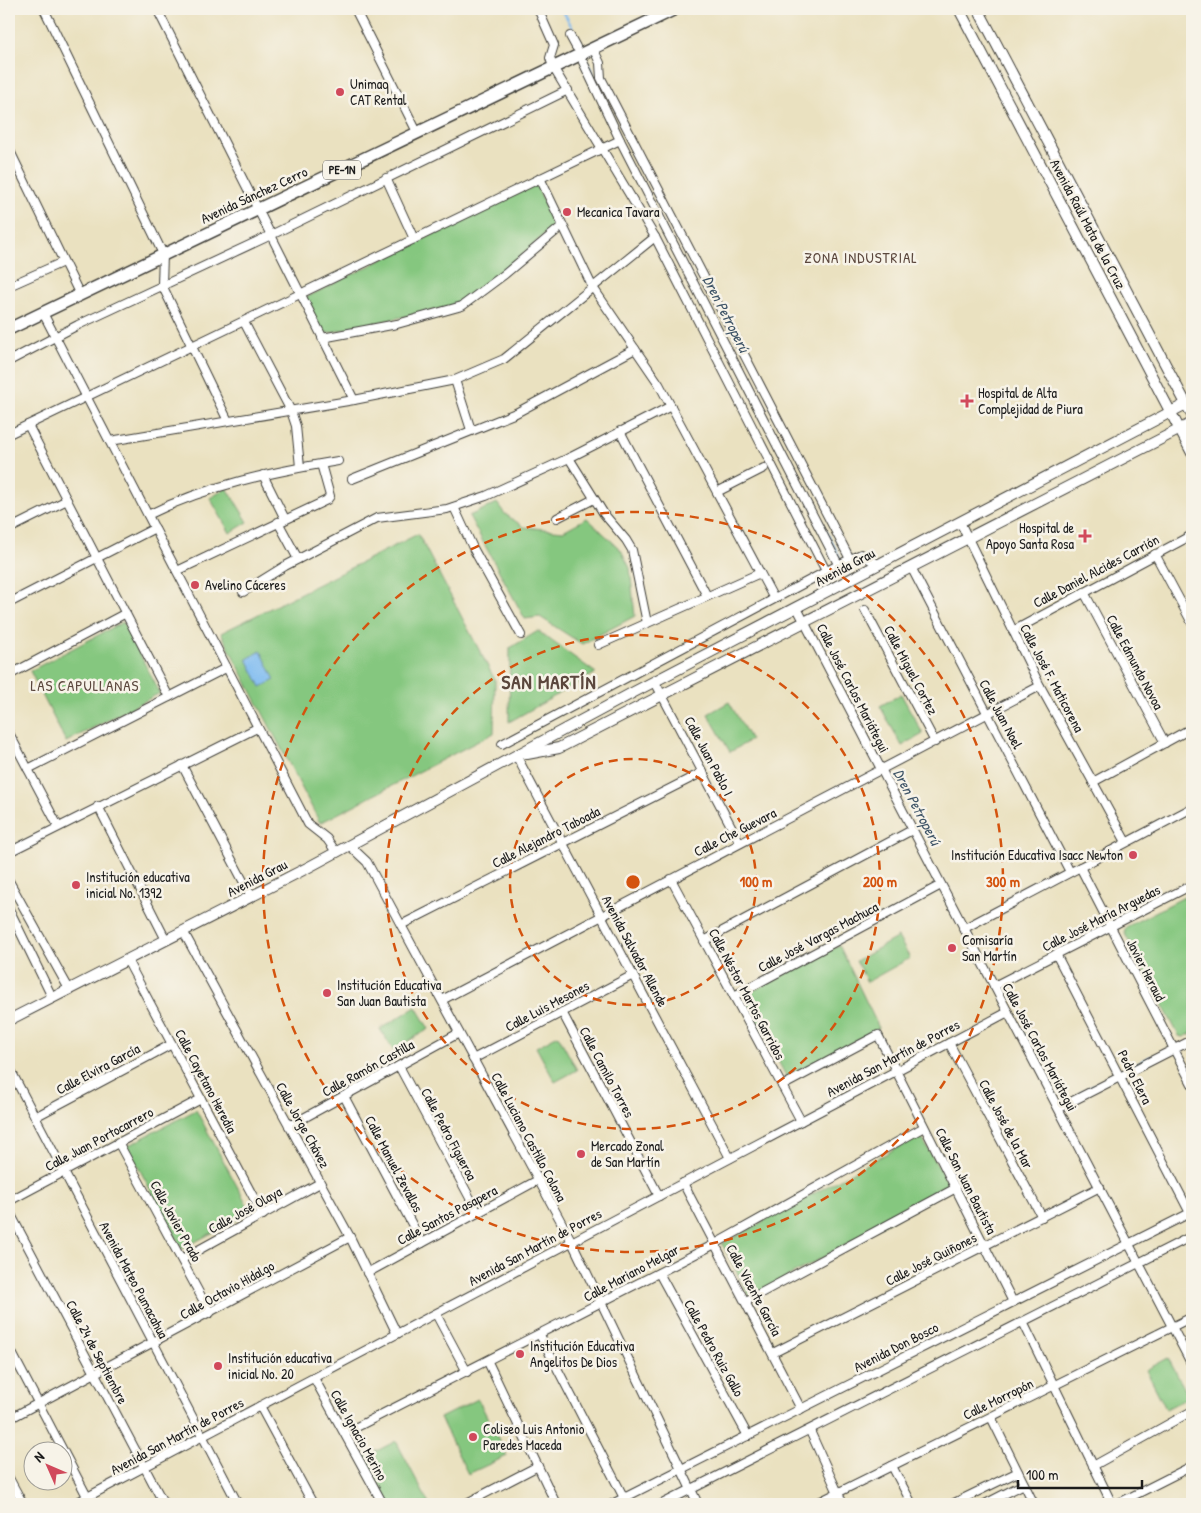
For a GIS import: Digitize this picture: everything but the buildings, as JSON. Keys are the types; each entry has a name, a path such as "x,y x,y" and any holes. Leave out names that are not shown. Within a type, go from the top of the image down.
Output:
{"highway":[{"name":"Avenida Sánchez Cerro","path":"9,329 674,9"}],"main road":[{"name":"Avenida Raúl Mata de la Cruz","path":"959,9 1192,452"},
{"name":"Avenida Raúl Mata de la Cruz","path":"978,9 1192,415"},
{"name":"Avenida Grau","path":"9,1020 252,896 655,682 1186,404"},
{"name":"Avenida Grau","path":"517,756 559,748 1192,423"}],"street":[{"path":"44,9 163,254 162,285 228,421"},
{"path":"157,9 271,235 299,295 354,400"},
{"path":"355,9 417,132"},
{"path":"538,9 554,45 550,53 554,67 655,237 826,571"},
{"path":"570,36 576,47"},
{"path":"593,48 600,63 601,78 850,559"},
{"path":"583,62 620,140 838,564"},
{"path":"9,361 162,285 271,235 568,90"},
{"path":"9,434 620,140"},
{"path":"9,149 80,295"},
{"path":"386,178 414,240"},
{"path":"540,178 592,286 636,349 671,406 773,597"},
{"path":"322,338 396,324 462,306 506,274 562,226"},
{"path":"110,441 354,400 455,380 504,359 655,237"},
{"path":"9,286 63,262"},
{"path":"43,313 308,824 327,838 336,852"},
{"path":"244,322 291,411 296,426 300,467"},
{"path":"352,479 516,413 636,349"},
{"path":"455,380 471,430"},
{"path":"243,592 298,559 377,518 454,507 486,496 569,458 671,406"},
{"path":"28,425 169,697"},
{"path":"620,431 707,596"},
{"path":"569,458 594,499 632,550 647,623"},
{"path":"148,515 195,494 263,475 338,461"},
{"path":"177,571 327,500 330,496 321,464"},
{"path":"717,492 764,468"},
{"path":"263,475 298,559"},
{"path":"557,518 594,499"},
{"path":"9,529 67,500"},
{"path":"454,507 473,548 521,636"},
{"name":"Calle José F. Maticorena","path":"960,522 1040,686 1126,842"},
{"path":"9,604 155,528"},
{"name":"Calle Daniel Alcides Carrión","path":"1013,631 1192,535"},
{"path":"502,744 773,597 838,564 861,554 879,565"},
{"path":"1155,554 1192,623"},
{"name":"Calle Juan Noel","path":"911,568 1070,872"},
{"path":"598,645 760,573"},
{"name":"Calle Edmundo Novoa","path":"1084,592 1165,743"},
{"name":"Calle José Carlos Mariátegui","path":"797,608 963,929 1140,1262 1192,1365"},
{"name":"Calle Miguel Cortez","path":"865,610 934,742"},
{"path":"9,675 126,613"},
{"path":"28,768 226,668"},
{"name":"Calle Juan Pablo I","path":"655,682 740,843"},
{"name":"Calle Che Guevara","path":"442,1000 1040,686"},
{"path":"9,852 257,728"},
{"path":"1093,782 1192,728"},
{"path":"9,733 58,826"},
{"name":"Avenida Salvador Allende","path":"517,756 730,1158"},
{"path":"182,765 252,896"},
{"name":"Calle Alejandro Taboada","path":"401,925 703,772"},
{"path":"98,806 166,940"},
{"path":"963,929 1192,808"},
{"path":"704,941 912,830"},
{"name":"Calle Luciano Castillo Colona","path":"349,845 367,862 572,1242 698,1504"},
{"name":"Javier Heraud","path":"1080,866 1174,1049 1189,1068 1192,1084"},
{"name":"Calle Néstor Martos Garridos","path":"671,879 801,1121"},
{"path":"9,881 69,989"},
{"name":"Calle José Vargas Machuca","path":"734,996 941,885"},
{"name":"Calle José María Arguedas","path":"994,986 1192,885"},
{"path":"9,909 12,921 52,997"},
{"name":"Calle Jorge Chávez","path":"183,931 350,1237 397,1334"},
{"name":"Pedro Elera","path":"1056,954 1191,1212"},
{"name":"Calle Cayetano Heredia","path":"127,960 263,1215"},
{"name":"Calle Luis Mesones","path":"473,1059 633,975"},
{"name":"Calle Camilo Torres","path":"562,1012 659,1196"},
{"name":"Avenida San Martín de Porres","path":"74,1504 89,1501 144,1467 1008,1012"},
{"name":"Calle Ramón Castilla","path":"289,1126 459,1033"},
{"name":"Calle San Juan Bautista","path":"782,1086 878,1035 1013,1302"},
{"path":"1059,1108 1192,1040"},
{"name":"Calle José de la Mar","path":"949,1043 1042,1217"},
{"name":"Calle Elvira García","path":"35,1117 172,1044"},
{"name":"Calle Pedro Figueroa","path":"399,1066 478,1213"},
{"name":"Avenida Mateo Pumacahua","path":"9,1067 238,1504"},
{"name":"Calle Manuel Zevallos","path":"344,1096 422,1243"},
{"name":"Calle Juan Portocarrero","path":"9,1201 201,1099"},
{"name":"Calle Mariano Melgar","path":"345,1433 488,1362 715,1244 924,1127"},
{"name":"Calle Javier Prado","path":"118,1142 210,1313"},
{"name":"Calle Santos Pasapera","path":"367,1272 538,1180"},
{"name":"Calle José Olaya","path":"182,1259 320,1183"},
{"name":"Calle Vicente García","path":"683,1183 801,1409"},
{"name":"Calle José Quiñones","path":"773,1353 1100,1187"},
{"path":"746,1301 956,1188"},
{"name":"Calle 24 de Septiembre","path":"9,1211 164,1504"},
{"name":"Avenida Don Bosco","path":"612,1504 1191,1212"},
{"path":"662,1504 810,1431 1192,1236"},
{"name":"Calle Octavio Hidalgo","path":"9,1419 94,1373 154,1344 350,1237"},
{"name":"Calle Pedro Ruiz Gallo","path":"659,1273 748,1436"},
{"path":"436,1314 467,1372"},
{"name":"Calle Morropón","path":"815,1504 1192,1317"},
{"path":"1024,1322 1053,1386 1112,1504"},
{"path":"540,1335 624,1498"},
{"path":"9,1347 89,1501"},
{"path":"488,1362 556,1504"},
{"name":"Calle Ignacio Merino","path":"314,1378 383,1504"},
{"path":"260,1406 314,1504"},
{"path":"1093,1466 1192,1411"},
{"path":"991,1417 1034,1504"},
{"path":"810,1431 843,1504"},
{"path":"465,1504 538,1466"},
{"path":"892,1466 912,1504"},
{"path":"1117,1504 1192,1466"},
{"path":"952,1504 1018,1472"},
{"path":"9,1478 23,1504"},
{"path":"985,1504 1024,1484"},
{"path":"9,1497 13,1504"}],"green space":[{"path":"535,183 555,224 498,278 449,307 323,334 305,298"},
{"path":"227,488 248,522 230,533 210,498"},
{"path":"497,503 505,514 524,527 563,531 587,518 621,550 630,568 635,616 582,644 540,617 525,619 469,516"},
{"path":"418,534 495,680 494,733 320,823 221,633"},
{"path":"123,622 160,693 66,742 30,671"},
{"path":"538,631 596,673 509,722 510,648"},
{"path":"901,694 923,734 902,746 880,706"},
{"path":"729,702 751,740 730,752 708,714"},
{"path":"1192,893 1192,1033 1184,1037 1179,1036 1124,932 1126,927"},
{"path":"898,937 910,958 867,982 856,961"},
{"path":"839,945 879,1028 787,1078 745,999 747,994"},
{"path":"416,1007 429,1029 393,1050 380,1029"},
{"path":"558,1035 577,1070 555,1082 536,1047"},
{"path":"196,1110 251,1212 182,1249 127,1146"},
{"path":"920,1135 951,1188 750,1297 722,1244"},
{"path":"1168,1358 1189,1397 1166,1409 1146,1370"},
{"name":"Coliseo Luis Antonio Paredes Maceda","path":"478,1399 507,1456 468,1474 440,1418"},
{"path":"396,1441 429,1504 390,1504 365,1457"}],"water":[{"path":"261,651 275,680 261,687 247,659"}],"waterway":[{"name":"Dren Petroperú","path":"562,9 572,27"},
{"name":"Dren Petroperú","path":"587,61 597,83"},
{"name":"Dren Petroperú","path":"779,442 849,575"},
{"name":"Dren Petroperú","path":"1007,1003 1060,1103 1063,1102"},
{"name":"Dren Petroperú","path":"1081,1092 1152,1056"}],"place":[{"name":"Unimaq CAT Rental","path":"340,92"},
{"name":"Mecanica Tavara","path":"567,212"},
{"name":"Hospital de Alta Complejidad de Piura","path":"967,401"},
{"name":"Hospital de Apoyo Santa Rosa","path":"1085,536"},
{"name":"Avelino Cáceres","path":"195,585"},
{"name":"Institución Educativa Isacc Newton","path":"1133,855"},
{"name":"Institución educativa inicial No. 1392","path":"76,885"},
{"name":"Comisaría San Martín","path":"952,948"},
{"name":"Institución Educativa San Juan Bautista","path":"327,993"},
{"name":"Mercado Zonal de San Martín","path":"581,1154"},
{"name":"Institución Educativa Angelitos De Dios","path":"520,1354"},
{"name":"Institución educativa inicial No. 20","path":"218,1366"},
{"name":"Coliseo Luis Antonio Paredes Maceda","path":"473,1437"}],"district":[{"name":"ZONA INDUSTRIAL","path":"861,258"},
{"name":"SAN MARTÍN","path":"549,682"},
{"name":"LAS CAPULLANAS","path":"85,686"}]}
